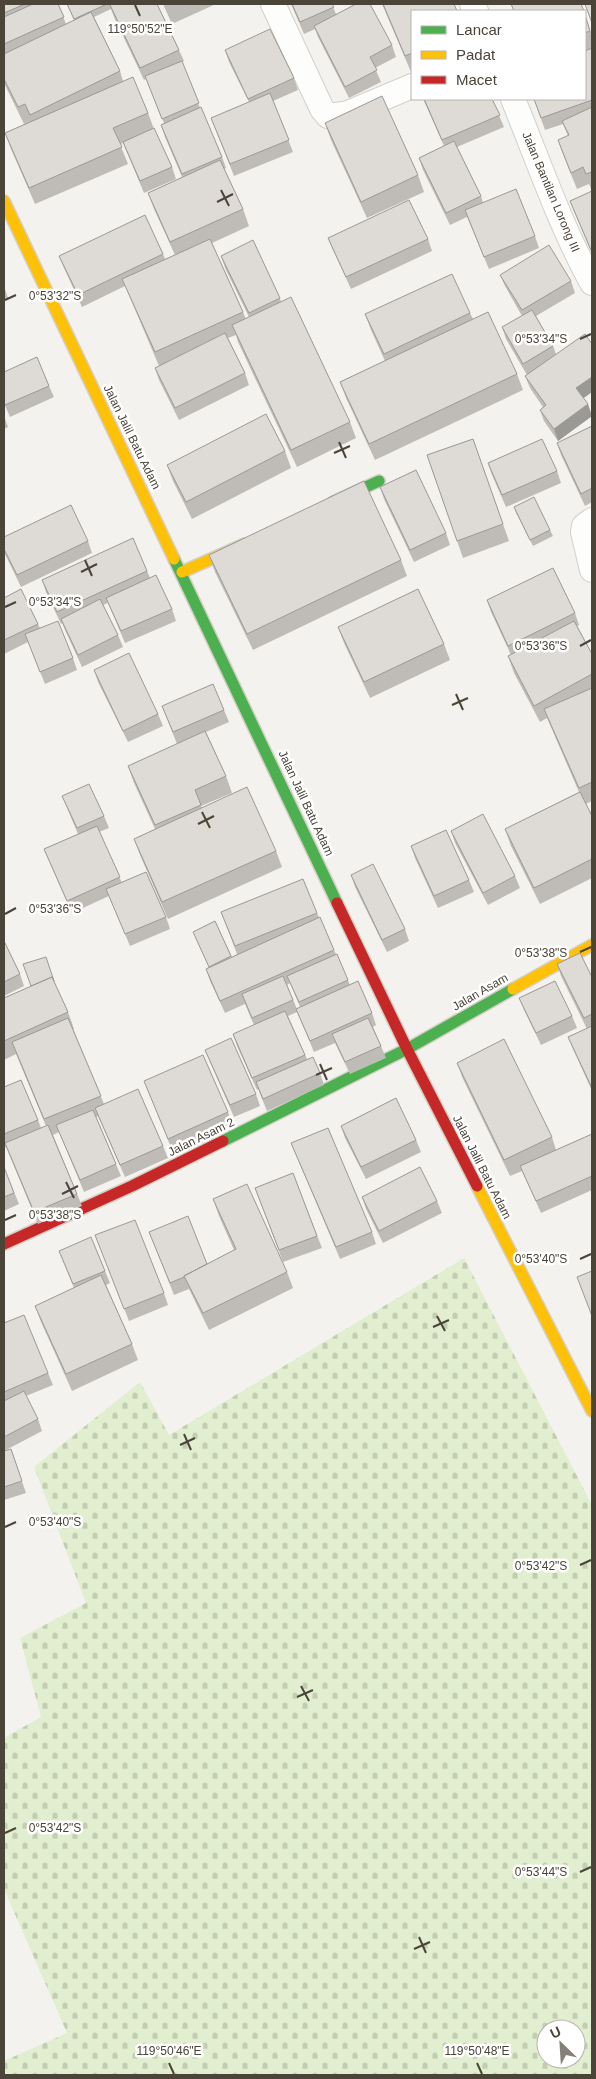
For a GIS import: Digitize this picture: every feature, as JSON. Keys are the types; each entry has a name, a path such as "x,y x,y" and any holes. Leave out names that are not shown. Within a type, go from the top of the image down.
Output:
{"street":[{"path":"273,4 322,109 328,116 348,113 411,86"},
{"name":"Jalan Bantilan Lorong III","path":"513,100 581,264 592,284"},
{"name":"Jalan Jalil Batu Adam","path":"4,201 182,572 407,1049 592,1412"},
{"path":"327,505 380,480"},
{"path":"592,520 584,526 583,532 592,570"},
{"path":"182,572 217,558 258,537"},
{"name":"Jalan Asam","path":"407,1049 592,944"},
{"name":"Jalan Asam 2","path":"4,1244 141,1182 407,1049"}],"green space":[{"path":"464,1258 592,1505 592,2075 4,2075 4,2061 67,2033 4,1889 4,1738 41,1717 20,1638 86,1603 34,1467 140,1382 169,1435"}],"building":[{"path":"4,4 25,4 4,13"},
{"path":"33,4 58,4 64,17 4,44 4,17"},
{"path":"67,4 107,4 74,19"},
{"path":"157,4 179,50 140,68 110,5"},
{"path":"292,4 332,4 334,7 300,22"},
{"path":"356,4 370,4 392,45 370,57 377,70 345,87 314,26"},
{"path":"383,4 454,4 457,10 411,10 411,53 405,56"},
{"path":"511,4 581,4 584,10 514,10"},
{"path":"585,4 592,4 592,23"},
{"path":"91,12 120,71 30,115 25,104 18,107 4,79 4,54"},
{"path":"586,18 590,31 586,33"},
{"path":"270,29 294,78 248,99 225,50"},
{"path":"592,48 592,100 541,118 534,100 586,100 586,51"},
{"path":"182,61 199,103 162,119 145,76"},
{"path":"133,77 148,113 113,128 122,147 29,188 5,133"},
{"path":"270,93 289,140 230,164 211,118"},
{"path":"382,96 418,175 361,202 325,123"},
{"path":"424,100 492,100 500,115 442,140"},
{"path":"201,107 222,157 182,174 161,125"},
{"path":"592,107 592,172 586,174 583,167 571,173 558,140 569,135 562,121"},
{"path":"154,128 172,167 140,181 123,142"},
{"path":"454,141 481,196 446,213 419,158"},
{"path":"220,160 243,209 170,242 148,193"},
{"path":"516,189 535,236 484,257 465,210"},
{"path":"592,191 592,249 591,250 570,201"},
{"path":"409,200 428,239 346,277 328,238"},
{"path":"145,215 163,254 78,295 59,256"},
{"path":"210,239 243,312 155,352 122,279"},
{"path":"253,240 280,298 249,313 221,256"},
{"path":"549,245 571,281 522,310 500,275"},
{"path":"452,274 470,313 384,354 365,314"},
{"path":"291,297 350,422 291,450 232,325"},
{"path":"532,310 553,346 523,364 502,327"},
{"path":"488,312 517,374 369,444 340,382"},
{"path":"225,333 245,373 175,408 155,368"},
{"path":"585,334 592,344 592,377 576,388 588,404 554,429 540,410 546,405 525,376"},
{"path":"37,357 49,386 5,405 4,372"},
{"path":"266,414 285,451 186,502 167,465"},
{"path":"592,426 592,488 581,494 557,443"},
{"path":"473,439 503,524 457,541 427,455"},
{"path":"542,439 557,471 502,495 488,463"},
{"path":"416,470 446,533 410,550 380,487"},
{"path":"364,481 401,560 247,634 209,555"},
{"path":"534,497 550,530 530,540 514,507"},
{"path":"71,505 88,541 17,575 4,549 4,537"},
{"path":"133,538 147,571 57,612 42,580"},
{"path":"553,568 575,613 508,646 487,600"},
{"path":"156,575 172,609 121,631 106,598"},
{"path":"21,589 38,624 4,640 4,598"},
{"path":"418,589 444,644 364,682 338,627"},
{"path":"100,599 118,635 78,655 61,619"},
{"path":"58,621 73,658 40,672 25,634"},
{"path":"574,621 592,654 592,674 534,706 508,656"},
{"path":"129,653 158,714 123,731 94,670"},
{"path":"213,684 224,710 173,732 162,706"},
{"path":"592,688 592,782 579,788 544,709"},
{"path":"205,731 226,776 195,790 201,805 155,825 128,766"},
{"path":"89,784 104,816 77,828 62,796"},
{"path":"247,787 276,851 162,902 134,839"},
{"path":"580,792 592,816 592,859 534,888 505,829"},
{"path":"483,814 515,876 483,893 451,831"},
{"path":"97,826 120,877 67,901 44,849"},
{"path":"446,830 469,880 434,896 411,846"},
{"path":"373,864 405,929 382,940 351,875"},
{"path":"146,872 166,917 125,934 106,889"},
{"path":"303,879 317,913 235,946 221,912"},
{"path":"320,917 334,950 220,1001 206,969"},
{"path":"215,921 231,956 209,967 193,932"},
{"path":"4,941 20,974 4,982"},
{"path":"580,953 592,977 592,1014 584,1018 557,964"},
{"path":"337,954 348,980 299,1002 287,976"},
{"path":"46,957 54,981 52,977 31,986 23,964"},
{"path":"283,976 293,1000 252,1018 242,994"},
{"path":"52,977 68,1012 4,1041 4,998"},
{"path":"358,981 372,1013 310,1041 296,1009"},
{"path":"555,981 572,1016 536,1033 519,998"},
{"path":"285,1011 305,1055 252,1078 233,1034"},
{"path":"68,1018 101,1096 44,1119 12,1042"},
{"path":"368,1018 381,1046 345,1062 332,1034"},
{"path":"592,1026 592,1088 568,1037"},
{"path":"231,1038 256,1094 230,1105 205,1050"},
{"path":"504,1039 552,1137 504,1160 457,1063"},
{"path":"203,1055 228,1112 168,1139 144,1081"},
{"path":"313,1057 320,1073 263,1099 256,1082"},
{"path":"21,1080 38,1120 4,1134 4,1087"},
{"path":"138,1089 163,1146 120,1165 95,1108"},
{"path":"396,1098 416,1140 361,1167 341,1126"},
{"path":"93,1110 116,1164 80,1180 56,1125"},
{"path":"48,1125 77,1194 34,1212 5,1143"},
{"path":"328,1128 372,1232 336,1247 291,1143"},
{"path":"592,1134 592,1176 536,1201 520,1166"},
{"path":"4,1167 14,1193 4,1197"},
{"path":"420,1167 437,1201 379,1231 362,1197"},
{"path":"293,1173 317,1236 279,1250 255,1188"},
{"path":"247,1184 287,1272 203,1313 184,1276 236,1249 213,1199"},
{"path":"188,1216 207,1264 170,1283 149,1232"},
{"path":"135,1220 164,1293 124,1309 95,1235"},
{"path":"91,1237 105,1271 73,1284 59,1251"},
{"path":"592,1271 592,1316 577,1277"},
{"path":"101,1275 132,1344 66,1374 35,1306"},
{"path":"24,1315 48,1373 4,1392 4,1323"},
{"path":"24,1391 38,1419 4,1437 4,1401"},
{"path":"11,1449 22,1481 4,1487 4,1451"}],"traffic: fast":[{"path":"333,502 379,481"},
{"path":"174,559 337,903"},
{"path":"223,1141 407,1049 513,989"}],"traffic: slow":[{"path":"4,201 174,559"},
{"path":"182,572 245,544"},
{"path":"513,989 592,945"},
{"path":"477,1186 592,1411"}],"traffic: jam":[{"path":"337,903 407,1049 477,1186"},
{"path":"4,1244 132,1186 223,1141"}]}
